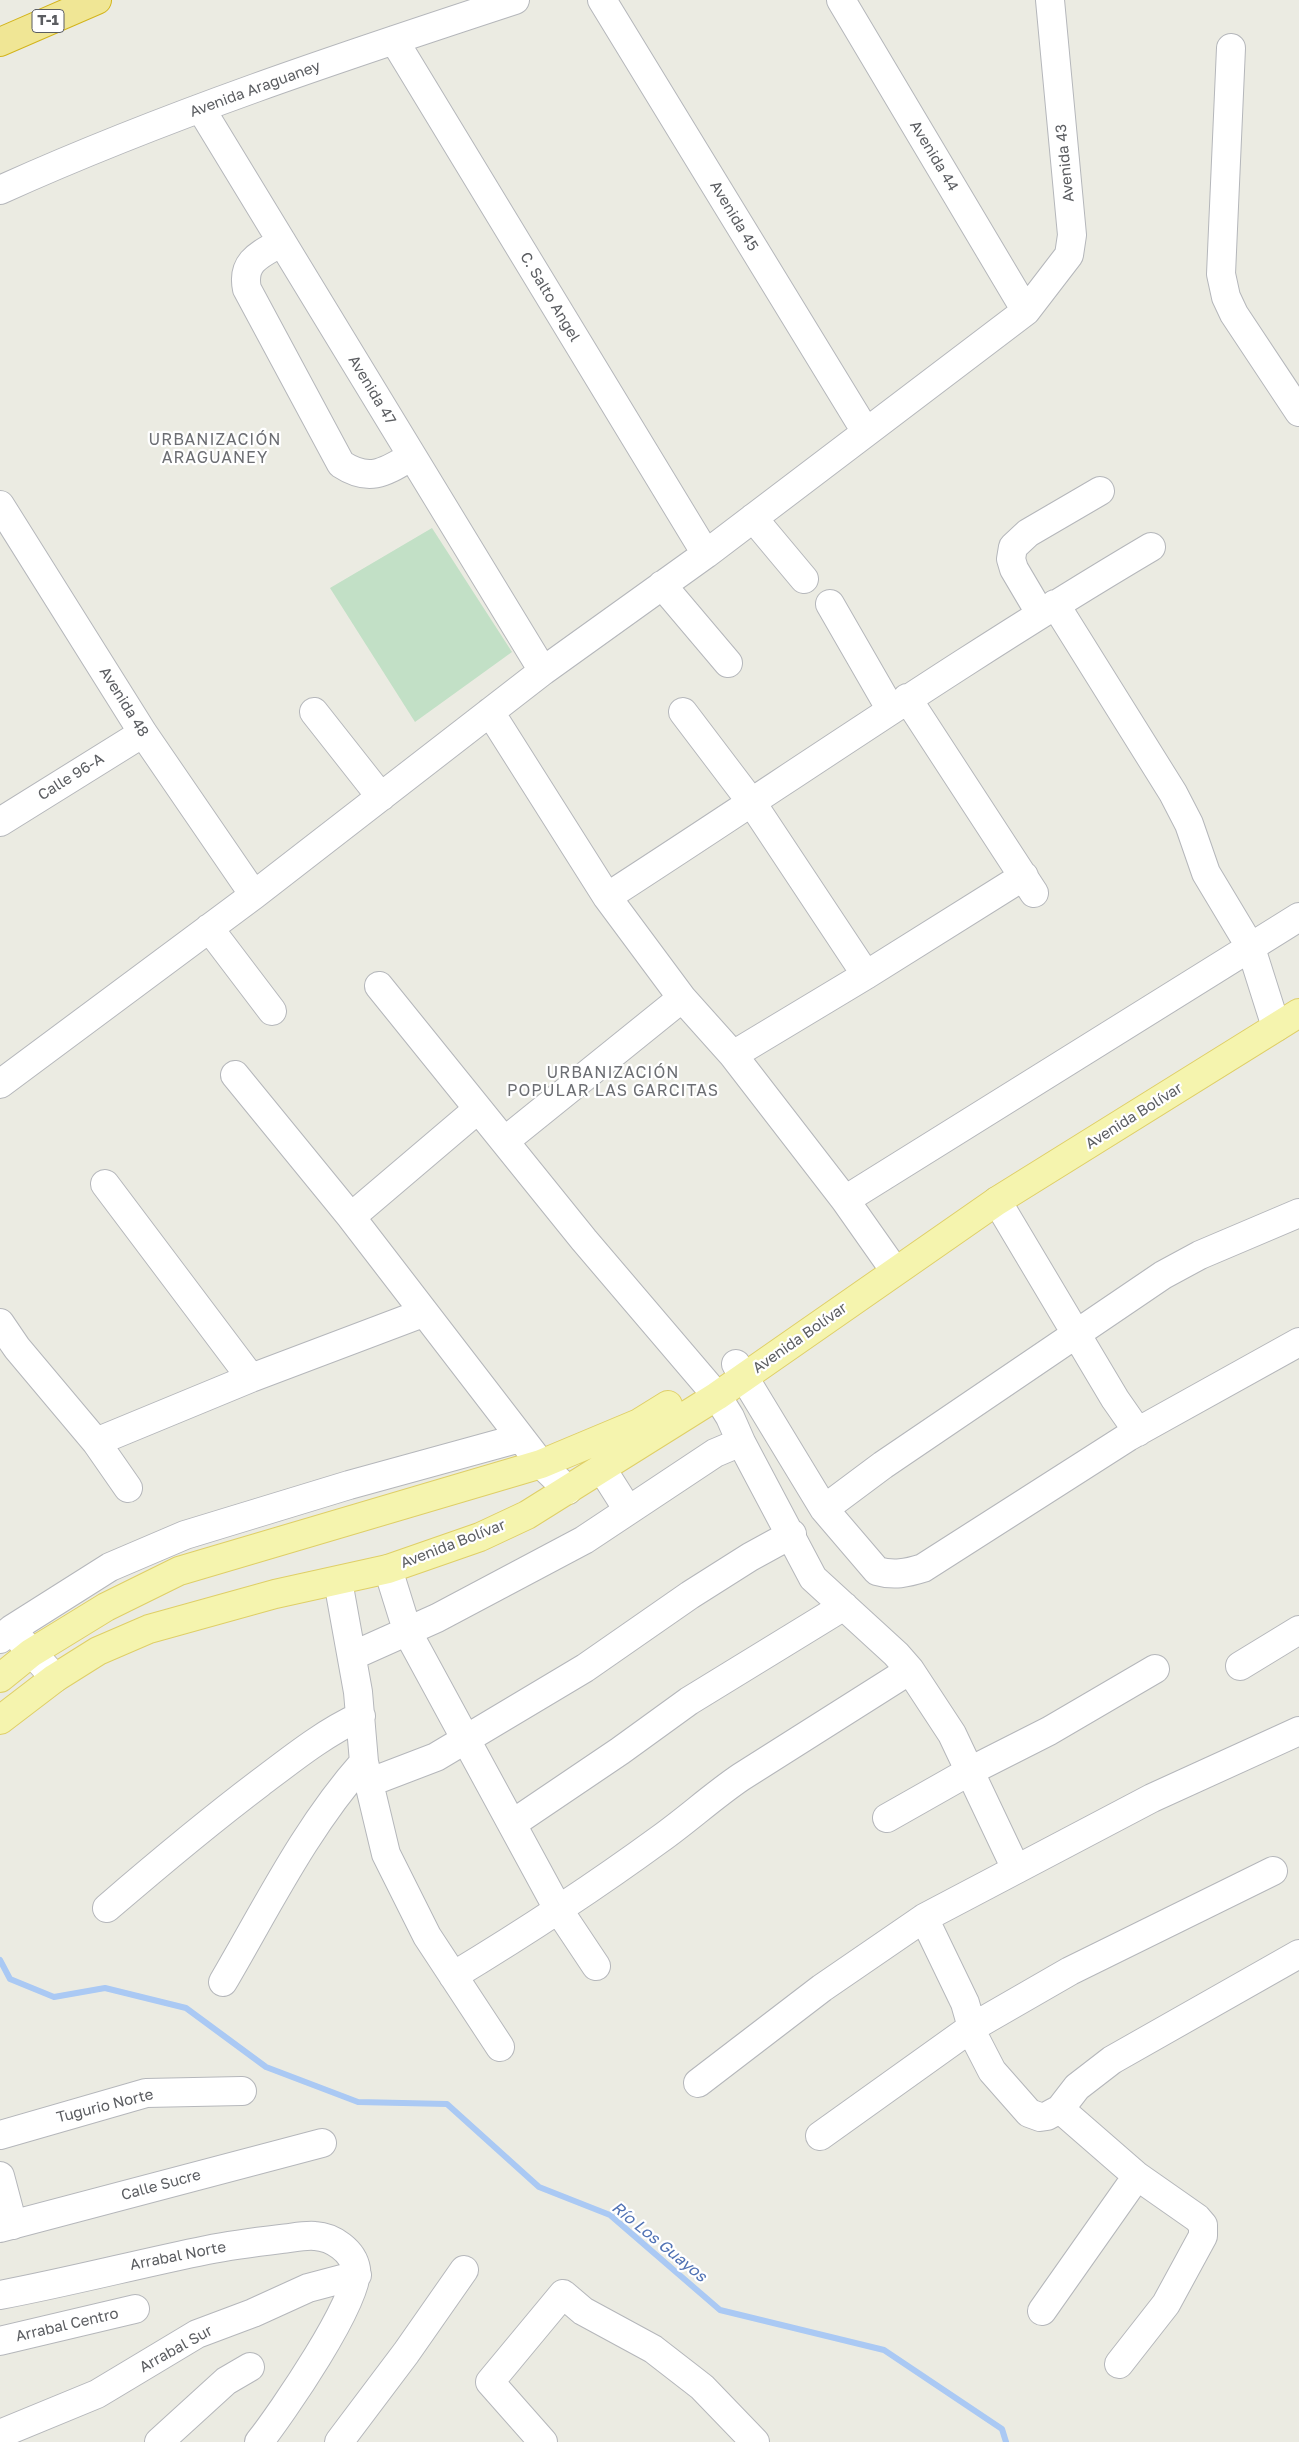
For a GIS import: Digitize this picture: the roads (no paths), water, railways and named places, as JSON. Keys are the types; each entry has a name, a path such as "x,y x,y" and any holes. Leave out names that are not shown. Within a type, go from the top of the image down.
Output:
{"highway":[{"name":"T-1","path":"0,42 97,0"}],"main road":[{"name":"Avenida Bolívar","path":"0,1720 55,1678 98,1652 149,1629 276,1594 388,1569 480,1537 527,1515 602,1468 740,1370 895,1271 998,1202 1299,1013"},
{"name":"Avenida Bolívar","path":"0,1678 31,1652 106,1607 179,1571 541,1464 639,1423 710,1390"}],"street":[{"name":"Avenida Araguaney","path":"0,190 49,168 201,109 394,40 515,0"},
{"name":"Avenida 45","path":"602,0 866,432"},
{"name":"Avenida 44","path":"842,0 1026,311"},
{"name":"Avenida 43","path":"0,1084 254,895 543,671 706,554 1026,311 1069,255 1072,235 1050,0"},
{"name":"C. Salto Angel","path":"394,40 706,554"},
{"path":"1231,48 1221,274 1226,297 1234,314 1299,412"},
{"name":"Avenida 47","path":"201,109 543,671"},
{"path":"282,242 257,256 249,266 244,277 247,289 341,464 352,472 366,476 380,473 412,456"},
{"path":"1100,492 1028,533 1013,547 1011,559 1014,569 1047,608 1173,793 1189,824 1206,873 1251,948 1276,1027"},
{"name":"Avenida 48","path":"0,506 143,733 254,895"},
{"path":"753,518 804,579"},
{"path":"607,897 1047,608 1150,547"},
{"path":"662,585 728,663"},
{"path":"732,1055 866,975 1029,884 899,704 830,604"},
{"path":"314,712 381,796"},
{"path":"490,712 607,897 682,998 732,1055 846,1200 895,1271"},
{"path":"683,712 752,803 866,975"},
{"name":"Calle 96-A","path":"0,822 143,733"},
{"path":"846,1200 1299,917"},
{"path":"209,928 272,1011"},
{"path":"379,986 478,1109 506,1140 584,1240 710,1390 730,1417 741,1442 814,1578 896,1654 910,1670 952,1734 1016,1869"},
{"path":"506,1140 682,998"},
{"path":"235,1075 351,1217 520,1438 541,1464 568,1490"},
{"path":"351,1217 478,1109"},
{"path":"105,1184 251,1378"},
{"path":"998,1202 1076,1334 1138,1432"},
{"path":"824,1509 883,1465 1163,1275 1200,1255 1299,1213"},
{"path":"96,1442 251,1378 423,1313"},
{"path":"0,1323 8,1355 96,1442 128,1488"},
{"path":"740,1370 824,1509 877,1571 888,1574 905,1574 923,1568 1138,1432 1299,1342"},
{"path":"55,1678 4,1627 110,1567 177,1538 349,1484 520,1438"},
{"path":"352,1656 408,1633 486,1594 584,1540 715,1453 741,1442"},
{"path":"602,1468 628,1510"},
{"path":"349,1484 362,1517"},
{"path":"223,1982 317,1821 339,1790 366,1772 436,1757 585,1668 690,1595 750,1557 792,1534"},
{"path":"388,1569 408,1633 558,1909 596,1966"},
{"path":"338,1581 361,1716 366,1772 386,1854 427,1936 500,2047"},
{"path":"512,1824 620,1751 688,1701 844,1606"},
{"path":"1240,1666 1299,1630"},
{"path":"887,1818 970,1771 1049,1731 1155,1669"},
{"path":"453,1976 558,1909 660,1839 735,1781 910,1670"},
{"path":"107,1908 188,1839 276,1770 333,1729 361,1716"},
{"path":"698,2083 822,1988 924,1918 1152,1798 1299,1731"},
{"path":"820,2136 971,2028 1070,1971 1273,1871"},
{"path":"924,1918 965,2003 971,2018 971,2028 992,2071 1029,2113 1040,2117 1047,2116 1060,2108 1067,2097 1094,2072 1173,2024 1299,1954"},
{"name":"Tugurio Norte","path":"0,2134 146,2092 242,2092"},
{"path":"1060,2108 1137,2176 1197,2218 1203,2225 1203,2236 1166,2304 1119,2364"},
{"name":"Calle Sucre","path":"6,2226 322,2143"},
{"path":"0,2176 6,2226"},
{"path":"1042,2311 1137,2176"},
{"name":"Arrabal Norte","path":"0,2295 237,2244 305,2236 326,2238 344,2249 355,2266"},
{"path":"259,2442 277,2420 343,2311 355,2266"},
{"name":"Arrabal Sur","path":"0,2434 97,2394 197,2334 253,2313 355,2266"},
{"path":"340,2442 464,2270"},
{"path":"543,2442 490,2382 563,2294 583,2311 653,2349 702,2387 754,2442"},
{"name":"Arrabal Centro","path":"0,2341 135,2309"},
{"path":"159,2442 226,2381 250,2367"}],"waterway":[{"name":"Río Los Guayos","path":"0,1960 10,1979 54,1997 105,1988 186,2008 266,2067 358,2102 447,2104 539,2187 610,2215 720,2310 884,2350 1002,2429 1006,2442"}],"district":[{"name":"URBANIZACIÓN ARAGUANEY","path":"215,449"},
{"name":"URBANIZACIÓN POPULAR LAS GARCITAS","path":"613,1082"}]}
